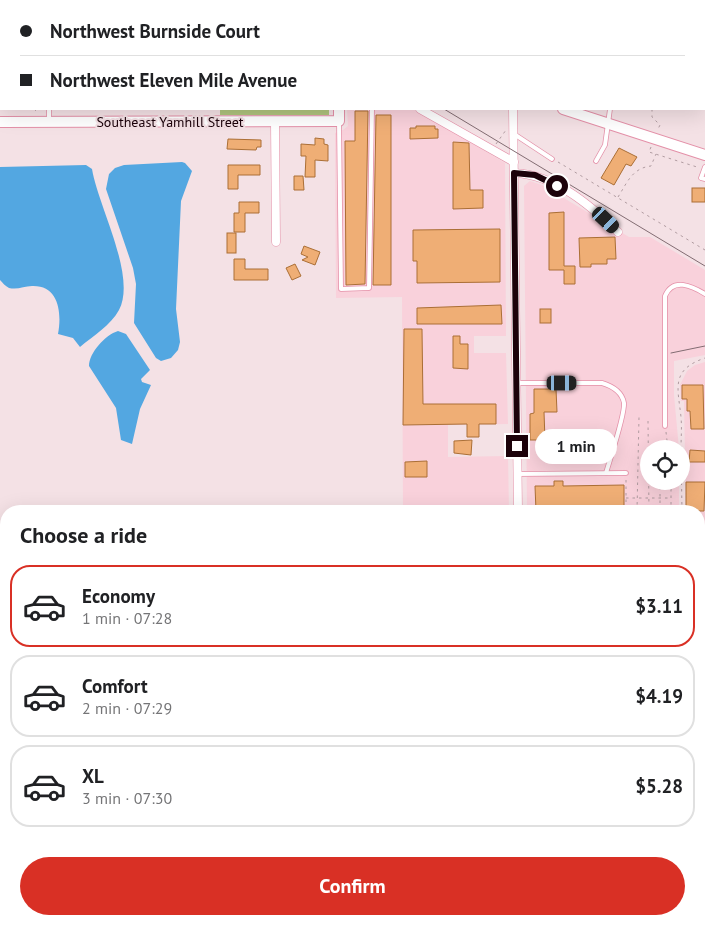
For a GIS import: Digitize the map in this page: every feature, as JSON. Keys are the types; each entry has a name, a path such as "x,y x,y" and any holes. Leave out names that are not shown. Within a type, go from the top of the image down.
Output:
{"street":[{"path":"340,110 340,121"},
{"path":"422,110 514,162"},
{"path":"513,110 518,505"},
{"path":"569,110 705,155"},
{"name":"Southeast Yamhill Street","path":"0,122 340,121"},
{"path":"274,122 276,242"},
{"path":"514,173 541,177 594,209 618,232"}],"lane":[{"path":"49,110 49,122"},
{"path":"340,121 341,289 369,288 372,110"},
{"path":"596,161 605,145 610,110"},
{"path":"514,134 552,158"},
{"path":"705,167 701,178 705,179"},
{"path":"665,426 665,296 670,289 681,284 694,287 705,294"},
{"path":"516,383 602,383 614,388 620,394 624,407 606,473"},
{"path":"517,474 626,473"}],"path":[{"path":"652,110 652,117 660,125"},
{"path":"496,148 505,129 514,134"},
{"path":"618,198 634,171 651,166 656,154"},
{"path":"552,158 705,250"},
{"path":"681,440 681,418 677,383 685,369 693,362 705,358"},
{"path":"637,505 639,417"},
{"path":"648,421 649,505"},
{"path":"665,426 667,440"},
{"path":"626,473 626,505"},
{"path":"660,490 660,505"},
{"path":"671,490 671,505"},
{"path":"682,490 682,505"},
{"path":"626,498 671,498"}],"shaded area":[{"path":"347,110 417,110 505,163 506,336 474,336 474,353 506,353 508,424 448,425 448,457 508,456 509,505 403,505 402,297 336,298 335,133 348,126"},
{"path":"530,181 542,185 629,237 650,237 705,270 705,355 674,361 674,395 678,440 640,440 640,490 679,490 679,505 527,505 524,186"},
{"path":"705,362 705,505 686,505 686,490 690,490 690,440 685,440 684,401 681,401 680,385 687,371 695,365"}],"green space":[{"path":"220,110 329,110 329,115 220,115"}],"water":[{"path":"182,162 192,171 181,201 176,309 180,342 178,350 171,358 161,361 156,358 134,323 136,284 133,268 106,189 109,174 115,168 124,165"},
{"path":"86,165 92,169 120,260 123,296 119,310 111,321 80,347 73,338 58,334 59,309 53,295 48,290 32,286 15,289 9,288 0,280 0,167"},
{"path":"118,331 126,334 150,370 141,379 142,382 151,385 140,409 132,444 121,440 116,408 89,366 92,356 99,345 108,336"}],"building":[{"path":"355,111 368,111 365,284 346,285 345,141 355,141"},
{"path":"376,115 391,115 391,285 373,285"},
{"path":"416,126 435,126 435,129 438,129 438,138 410,139 410,128 416,128"},
{"path":"315,138 324,139 324,144 328,145 328,161 315,160 315,177 305,177 306,156 301,156 301,144 315,145"},
{"path":"228,139 261,140 261,147 257,147 256,150 227,149"},
{"path":"453,142 469,143 470,190 483,190 483,208 453,209"},
{"path":"619,148 637,157 631,166 626,164 614,185 601,178"},
{"path":"228,165 260,165 260,175 238,175 238,189 228,189"},
{"path":"294,176 303,176 304,190 294,190"},
{"path":"692,188 705,188 705,202 692,202"},
{"path":"239,202 259,202 259,213 245,213 245,232 234,232 234,213 239,213"},
{"path":"564,212 564,266 575,266 575,284 564,284 564,270 549,270 549,213"},
{"path":"500,229 500,282 417,283 417,261 413,261 413,230"},
{"path":"227,233 236,233 236,253 227,253"},
{"path":"615,237 616,259 607,259 607,264 591,264 591,267 580,267 579,238"},
{"path":"304,246 320,252 315,265 302,260 308,257 301,254"},
{"path":"234,259 245,259 245,269 268,269 268,280 234,280"},
{"path":"295,264 301,276 292,280 286,268"},
{"path":"501,305 502,324 417,324 417,308"},
{"path":"540,309 551,309 551,323 540,323"},
{"path":"404,329 422,329 423,404 496,404 496,424 479,424 479,437 467,437 467,424 403,425"},
{"path":"453,336 460,336 460,344 468,344 468,369 453,368"},
{"path":"682,385 703,385 704,429 691,429 690,411 687,411 687,399 682,399"},
{"path":"534,389 556,389 557,412 544,412 545,440 530,440 530,414 534,413"},
{"path":"472,440 471,455 454,453 454,441"},
{"path":"690,450 705,451 705,462 690,462"},
{"path":"427,461 427,477 405,477 405,462"},
{"path":"554,481 563,481 563,486 624,485 624,505 536,505 535,486 554,486"},
{"path":"690,482 705,482 704,505 686,505 686,490 690,490"}],"tram line":[{"path":"446,110 705,266"},
{"path":"671,353 705,346"}],"route":[{"path":"517,446 514,173 535,175 557,186"}]}
